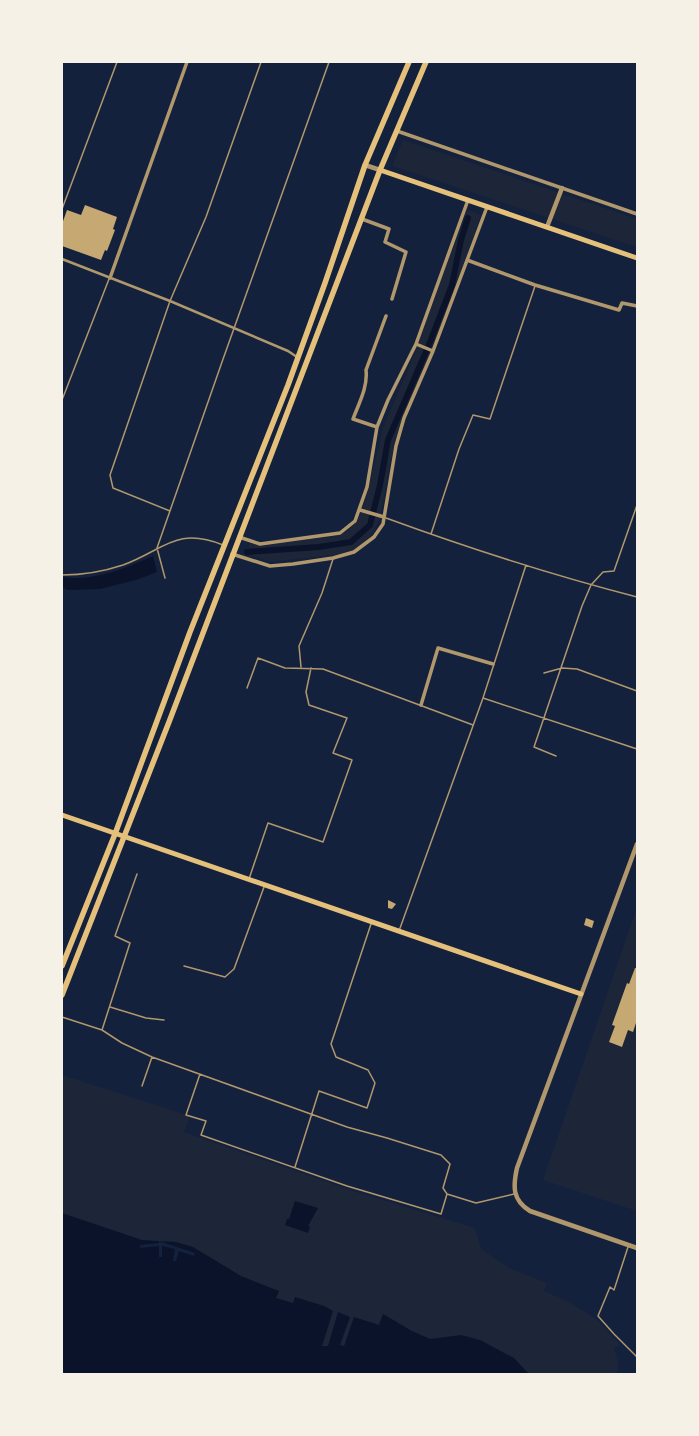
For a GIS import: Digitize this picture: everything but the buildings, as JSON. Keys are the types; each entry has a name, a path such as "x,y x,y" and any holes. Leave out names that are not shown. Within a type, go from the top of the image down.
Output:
{"main road":[{"path":"62,966 115,834 190,632 225,546 325,283 365,165 409,62"},
{"path":"62,995 124,838 380,170 426,62"},
{"path":"380,170 637,258"},
{"path":"62,815 124,838 249,879 581,994"}],"street":[{"path":"110,278 187,62"},
{"path":"397,131 637,214"},
{"path":"365,165 380,170"},
{"path":"547,227 562,188"},
{"path":"239,537 260,544 340,533 355,521 367,487 377,427 388,400 416,344 468,200"},
{"path":"232,554 270,566 333,558 354,552 374,537 383,524 396,446 400,432 414,394 434,351 487,207"},
{"path":"362,219 389,229 385,242 406,252 392,299"},
{"path":"62,259 170,301 297,357"},
{"path":"467,260 536,285 619,310 622,303 637,306"},
{"path":"377,427 353,419 367,378 366,370 386,316"},
{"path":"416,344 434,351"},
{"path":"360,510 384,517"},
{"path":"421,706 438,648 493,664"},
{"path":"637,844 517,1168 514,1185 514,1193 518,1201 530,1211 637,1248"}],"lane":[{"path":"62,209 117,62"},
{"path":"170,512 113,488 110,475 170,301 206,217 262,62"},
{"path":"165,578 165,572 157,548 329,62"},
{"path":"62,400 110,278"},
{"path":"431,534 458,449 473,415 490,419 536,285"},
{"path":"556,756 534,746 582,606 591,585 603,572 614,571 637,505"},
{"path":"384,517 526,565 591,585 637,597"},
{"path":"62,575 98,571 122,565 169,541 196,536 225,546"},
{"path":"301,667 299,646 322,593 333,558"},
{"path":"399,931 483,698 526,565"},
{"path":"247,688 258,658 285,668 301,667 323,669 473,725"},
{"path":"249,879 268,823 323,842 352,760 333,753 347,718 310,705 306,692 311,668"},
{"path":"544,672 562,668 577,669 637,691"},
{"path":"483,698 637,750"},
{"path":"102,1030 130,943 115,936 137,874"},
{"path":"184,966 225,977 234,969 265,885"},
{"path":"295,1167 319,1091 367,1108 376,1084 368,1070 336,1057 331,1044 372,921"},
{"path":"110,1007 146,1018 164,1020"},
{"path":"62,1017 102,1030 122,1043 152,1057 311,1115 441,1155 450,1164 443,1188 447,1194 476,1203 514,1193"},
{"path":"142,1086 152,1057"},
{"path":"200,1074 186,1115 206,1121 201,1135 347,1186 440,1214 447,1194"},
{"path":"629,1245 614,1290 610,1287 598,1316 637,1357"}],"shaded area":[{"path":"403,140 637,219 637,247 392,166"},
{"path":"467,210 481,215 429,357 395,441 379,521 370,536 357,549 341,554 271,562 246,554 250,544 271,544 337,536 346,532 358,520 365,502 384,425 413,358"},
{"path":"153,556 157,572 136,580 100,589 68,590 62,587 62,577 85,578 97,576 132,565"},
{"path":"637,907 637,1211 543,1180"},
{"path":"62,1075 190,1116 184,1132 350,1190 475,1228 481,1249 509,1268 547,1283 544,1291 571,1303 596,1319 620,1345 614,1348 618,1362 617,1374 62,1374"},
{"path":"295,1201 318,1208 308,1226 310,1227 308,1233 285,1225 287,1219 289,1219"},
{"path":"62,1213 142,1240 176,1242 193,1247 241,1276 279,1291 276,1298 293,1303 295,1297 324,1306 333,1311 322,1346 328,1346 338,1312 350,1317 340,1345 344,1346 354,1317 379,1325 383,1314 412,1331 430,1339 461,1335 480,1340 514,1358 529,1374 66,1374 62,1371"}],"pier":[{"path":"159,1241 195,1253 194,1256 179,1251 176,1261 173,1261 175,1249 162,1246 162,1257 159,1257 159,1246 140,1248 140,1245 159,1243"}],"waterway":[{"path":"247,552 319,547 351,542 370,525 380,485 388,440 428,347 452,285 461,240 468,218"}]}
